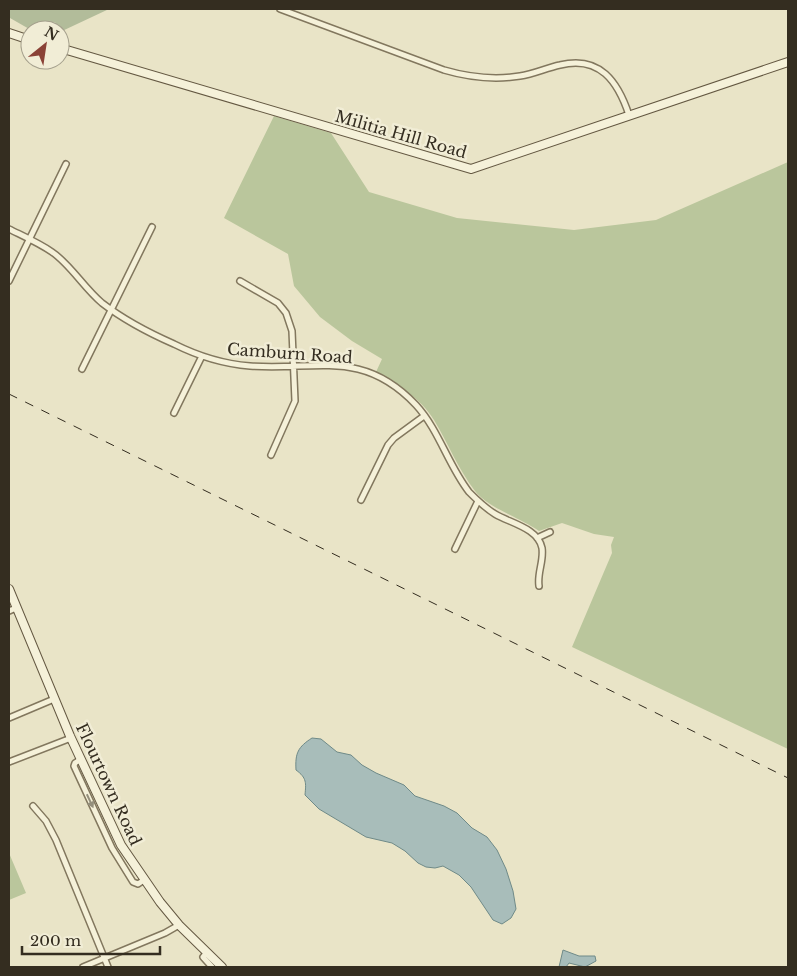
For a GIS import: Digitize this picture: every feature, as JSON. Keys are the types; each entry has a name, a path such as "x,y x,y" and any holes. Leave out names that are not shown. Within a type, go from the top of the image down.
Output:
{"street":[{"path":"280,9 444,70 465,75 509,78 530,75 566,64 588,65 604,72 614,82 623,97 629,115"},
{"name":"Militia Hill Road","path":"70,51 471,169 788,62"},
{"path":"9,280 66,164"},
{"path":"82,369 152,227"},
{"name":"Camburn Road","path":"9,229 52,252 95,296 112,310 157,336 202,356 248,366 338,365 369,373 392,385 415,405 424,416 462,481 478,501 493,513 527,530 537,538"},
{"path":"240,281 274,300 286,314 294,338 295,401 271,456"},
{"path":"174,413 202,356"},
{"path":"360,500 388,445 394,438 424,416"},
{"path":"455,549 478,501"},
{"path":"539,586 538,575 542,550 537,538 550,532"},
{"name":"Flourtown Road","path":"9,589 12,609 121,845 144,880 179,925 222,967"},
{"path":"9,718 54,699"},
{"path":"9,762 71,738"},
{"path":"33,806 46,821 56,840 108,967"},
{"path":"83,967 165,933 179,925"},
{"path":"207,952 203,957 212,967"}],"green space":[{"path":"9,9 109,9 70,27 70,20 20,20 20,24 10,18"},
{"path":"274,116 331,133 369,192 457,218 574,230 656,220 788,162 788,749 572,647 612,553 611,545 614,537 594,534 562,523 539,531 488,503 475,491 463,474 429,412 408,393 376,372 382,359 352,341 320,317 294,286 288,254 224,218"},
{"path":"9,853 26,893 9,900"}],"shaded area":[{"path":"312,738 321,739 337,752 351,755 362,765 376,773 404,785 415,796 444,806 457,813 472,828 487,837 497,850 513,891 516,909 511,918 502,924 493,920 471,887 459,875 443,866 435,868 426,867 392,843 366,837 319,809 305,795 305,781 296,770 298,751 303,744"},
{"path":"563,950 579,956 595,956 596,961 585,967 569,963 566,967 559,967"}],"railway":[{"path":"9,394 788,778"}]}
